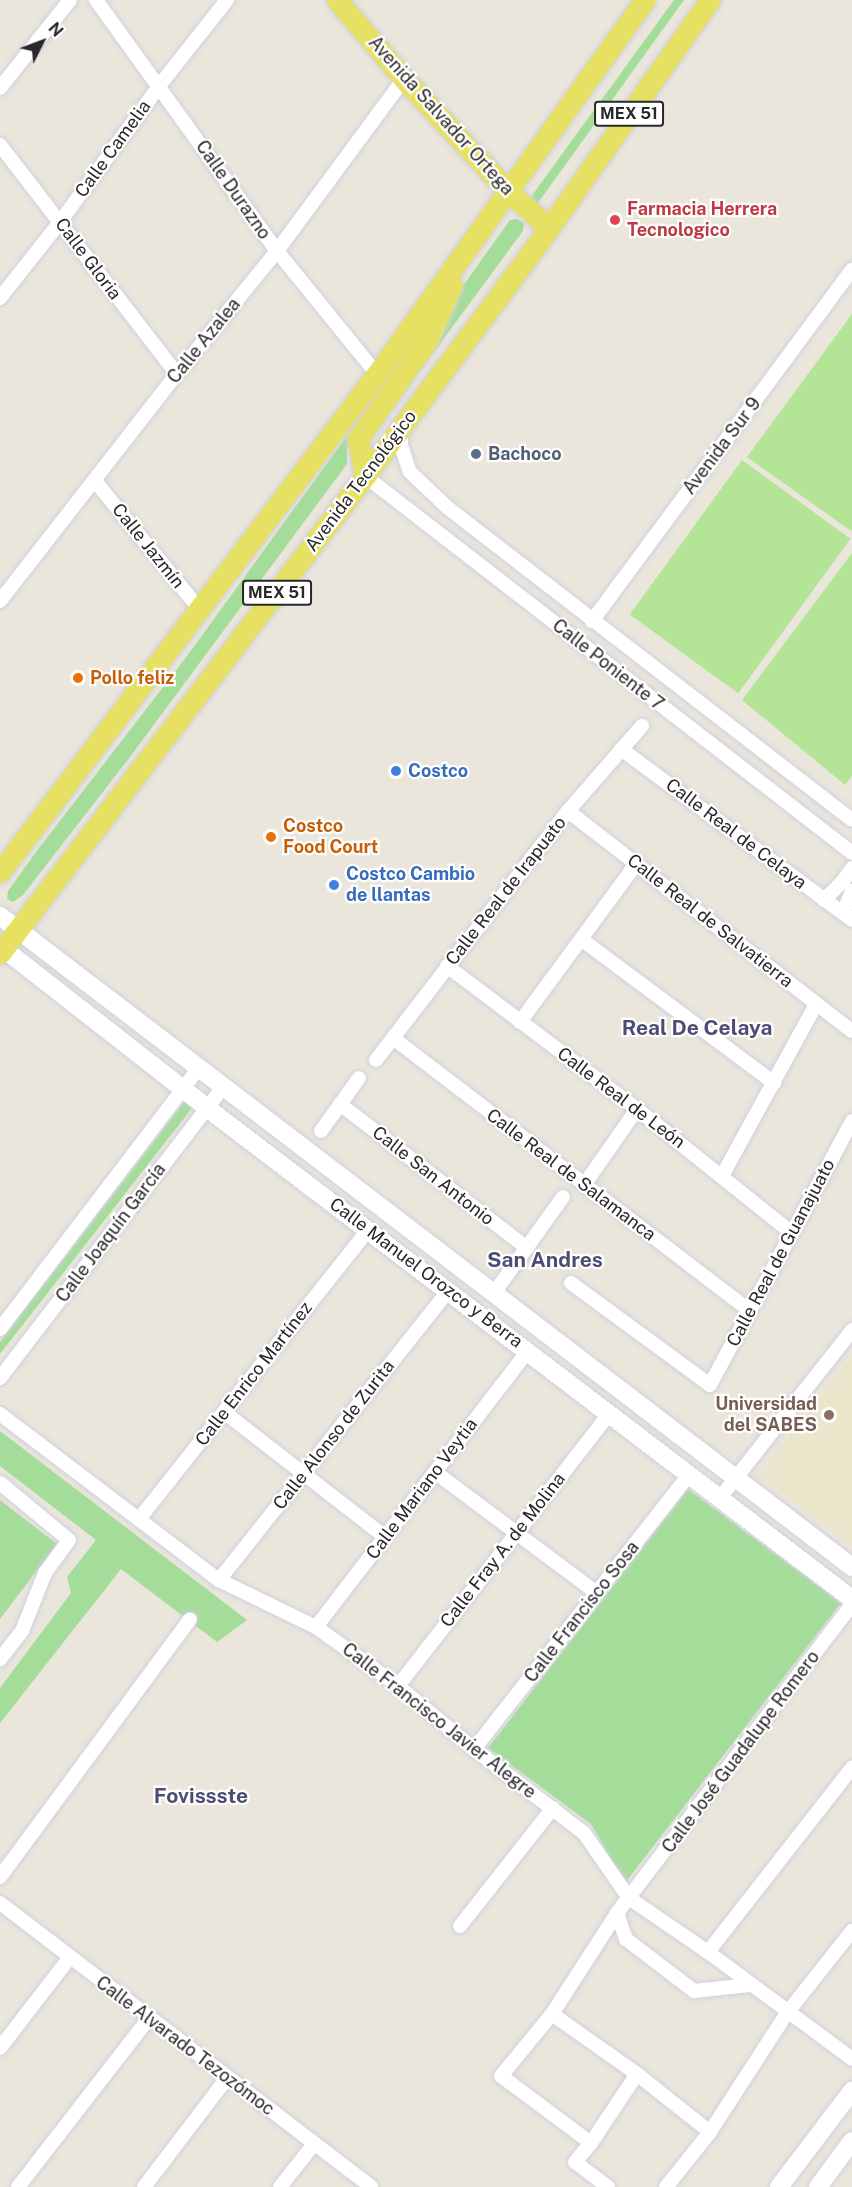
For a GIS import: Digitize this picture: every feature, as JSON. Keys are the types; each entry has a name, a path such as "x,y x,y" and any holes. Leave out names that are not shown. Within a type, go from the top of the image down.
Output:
{"main road":[{"name":"Avenida Salvador Ortega","path":"337,0 404,79 508,191 549,228"},
{"name":"MEX 51","path":"0,872 201,611 377,374 645,0"},
{"name":"Avenida Tecnológico","path":"1,949 19,930 364,476 549,228 710,0"},
{"path":"364,476 358,439 428,339 469,246"}],"street":[{"path":"0,88 70,0"},
{"name":"Calle Durazno","path":"96,0 276,251 377,374"},
{"name":"Calle Camelia","path":"0,298 60,222 159,86 227,0"},
{"name":"Calle Azalea","path":"0,601 276,251 404,79"},
{"name":"Calle Gloria","path":"0,144 177,374"},
{"name":"Avenida Sur 9","path":"592,621 852,270"},
{"name":"Calle Poniente 7","path":"401,426 400,444 410,472 448,508 852,820"},
{"name":"Calle Poniente 7","path":"364,476 852,853"},
{"name":"Calle Jazmín","path":"95,481 201,611"},
{"name":"Calle Real de Irapuato","path":"376,1060 568,811 642,726"},
{"name":"Calle Real de Celaya","path":"621,749 848,917"},
{"name":"Calle Real de Salvatierra","path":"568,811 852,1031"},
{"path":"520,1022 636,864"},
{"path":"824,900 852,868"},
{"path":"848,917 852,891"},
{"name":"Calle Manuel Orozco y Berra","path":"0,916 852,1567"},
{"path":"581,939 774,1083"},
{"name":"Calle Manuel Orozco y Berra","path":"1,949 183,1090 449,1290 608,1415 852,1599"},
{"name":"Calle Real de León","path":"447,966 637,1109 792,1233"},
{"path":"722,1176 816,1004"},
{"name":"Calle Real de Salamanca","path":"393,1038 750,1311"},
{"name":"Calle Joaquín García","path":"0,1329 198,1069"},
{"path":"321,1131 359,1078"},
{"name":"Calle Joaquín García","path":"0,1378 223,1088"},
{"name":"Calle San Antonio","path":"340,1104 527,1248"},
{"path":"584,1185 637,1109"},
{"name":"Calle Real de Guanajuato","path":"571,1283 710,1385 852,1121"},
{"path":"494,1293 563,1197"},
{"name":"Calle Enrico Martínez","path":"139,1519 369,1229"},
{"name":"Calle Alonso de Zurita","path":"219,1580 449,1290"},
{"path":"720,1498 852,1330"},
{"name":"Calle Mariano Veytia","path":"316,1627 528,1351"},
{"path":"224,1412 385,1537"},
{"name":"Calle Francisco Javier Alegre","path":"0,1413 219,1580 316,1627 398,1686 474,1749 584,1833 629,1898 708,1952 787,2013 852,2059"},
{"name":"Calle Fray A. de Molina","path":"398,1686 608,1415"},
{"path":"435,1472 597,1593"},
{"name":"Calle Francisco Sosa","path":"474,1749 689,1474"},
{"path":"0,1483 69,1540 45,1573 22,1630 0,1659"},
{"name":"Calle José Guadalupe Romero","path":"591,2143 501,2076 552,2014 617,1913 852,1605"},
{"path":"0,1877 190,1619"},
{"path":"708,1952 852,1768"},
{"path":"460,1926 552,1808"},
{"name":"Calle Alvarado Tezozómoc","path":"0,1903 371,2187"},
{"path":"617,1913 626,1939 694,1990 750,1985"},
{"path":"666,2187 710,2132 787,2013 852,1931"},
{"path":"0,2048 70,1957"},
{"path":"552,2014 637,2074 710,2132"},
{"path":"18,2187 149,2018"},
{"path":"608,2187 575,2162 591,2143 637,2074"},
{"path":"144,2187 227,2078"},
{"path":"779,2187 852,2091"},
{"path":"818,2187 852,2141"},
{"path":"280,2187 314,2144"}],"shaded area":[{"name":"Universidad del SABES","path":"852,1355 852,1546 759,1475"}],"green space":[{"path":"674,0 684,0 535,207 529,201 533,194"},
{"path":"517,219 524,223 523,231 375,432 455,297 510,220"},
{"path":"852,314 852,530 851,531 747,457"},
{"path":"354,426 347,448 347,464 130,757 23,895 13,902 7,899 8,891 36,852 187,656"},
{"path":"742,460 850,539 738,693 630,615"},
{"path":"852,553 852,776 845,785 742,700"},
{"path":"184,1102 190,1103 192,1108 0,1354 0,1342"},
{"path":"0,1431 247,1620 217,1642 121,1569 0,1723 0,1688 71,1593 67,1577 96,1540 0,1466"},
{"path":"688,1489 841,1603 625,1883 591,1824 488,1748"},
{"path":"0,1500 57,1544 0,1619"}],"place":[{"name":"Farmacia Herrera Tecnologico","path":"615,220"},
{"name":"Bachoco","path":"476,454"},
{"name":"Pollo feliz","path":"78,678"},
{"name":"Costco","path":"396,771"},
{"name":"Costco Food Court","path":"271,837"},
{"name":"Costco Cambio de llantas","path":"334,885"},
{"name":"Universidad del SABES","path":"829,1415"}],"district":[{"name":"Real De Celaya","path":"697,1028"},
{"name":"San Andres","path":"545,1260"},
{"name":"Fovissste","path":"201,1796"}]}
